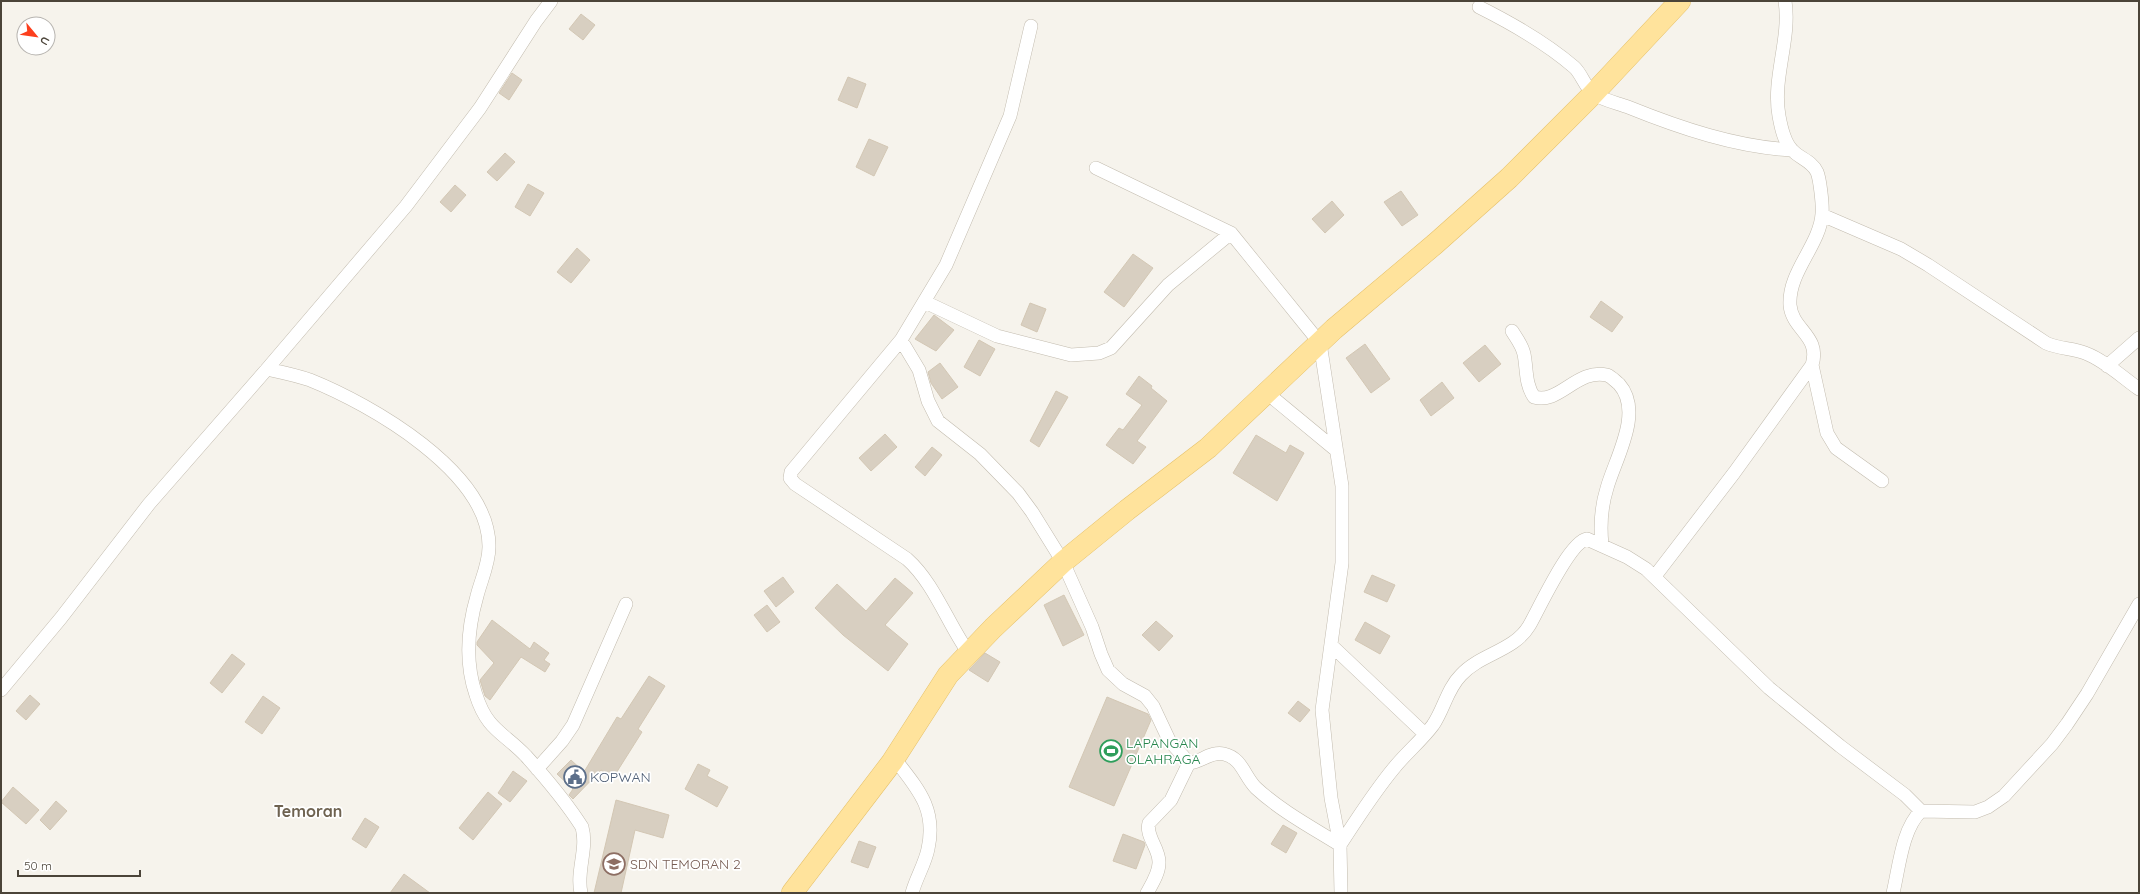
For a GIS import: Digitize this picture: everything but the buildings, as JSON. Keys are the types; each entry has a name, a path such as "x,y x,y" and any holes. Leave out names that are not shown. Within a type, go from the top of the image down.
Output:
{"main road":[{"path":"792,893 894,758 948,675 968,652 1063,562 1126,510 1208,448 1320,343 1509,178 1593,94 1680,1"}],"street":[{"path":"1,690 61,618 149,504 406,206 480,108 536,21 552,1"},
{"path":"1655,576 1734,473 1812,365 1815,354 1813,346 1790,307 1790,294 1796,275 1814,237 1822,215 1817,172 1810,164 1792,150 1783,132 1779,115 1778,95 1785,30 1785,1"},
{"path":"1479,6 1521,29 1556,52 1575,69 1593,94 1655,118 1723,139 1764,148 1792,150"},
{"path":"968,652 948,622 928,582 908,559 795,484 790,478 791,472 901,340 946,265 1010,116 1031,26"},
{"path":"1096,168 1231,233 1320,343 1342,486 1342,563 1322,710 1332,798 1340,845 1341,893"},
{"path":"1822,215 1901,249 1928,264 2052,346 2083,352 2107,366 2139,389"},
{"path":"925,302 997,336 1070,355 1099,353 1111,348 1168,285 1231,233"},
{"path":"1512,332 1520,342 1524,354 1528,386 1534,397 1544,399 1552,396 1576,380 1593,375 1608,375 1618,384 1625,395 1628,419 1627,432 1607,487 1603,504 1600,526 1602,545"},
{"path":"2107,366 2139,338"},
{"path":"901,340 919,370 928,401 938,421 980,454 1018,493 1063,562 1092,627 1108,670 1123,684 1145,696 1153,706 1169,740 1189,763"},
{"path":"1812,365 1827,433 1831,441 1836,448 1882,481"},
{"path":"267,369 309,380 345,397 405,432 445,464 461,480 471,495 481,513 489,546 489,556 476,597 470,628 470,668 475,694 486,719 525,756 582,827 584,835 579,881 581,893"},
{"path":"1266,393 1336,450"},
{"path":"1340,845 1387,777 1425,734 1439,715 1453,685 1461,674 1477,662 1511,644 1528,628 1551,584 1578,543 1587,539 1627,557 1655,576 1769,688 1840,746 1905,795 1921,811 1975,812 1988,807 2004,796 2052,744 2067,724 2087,694 2139,604"},
{"path":"536,769 562,741 573,726 626,604"},
{"path":"1331,645 1425,734"},
{"path":"1147,893 1157,874 1159,861 1148,830 1149,823 1172,800 1189,763 1217,753 1235,758 1242,766 1248,780 1256,788 1284,810 1340,845"},
{"path":"894,758 922,795 928,808 931,824 928,849 912,893"},
{"path":"1893,893 1910,823 1921,811"}],"place":[{"name":"LAPANGAN OLAHRAGA","path":"1111,751"},
{"name":"KOPWAN","path":"575,777"},
{"name":"SDN TEMORAN 2","path":"614,864"}],"district":[{"name":"Temoran","path":"308,811"}]}
